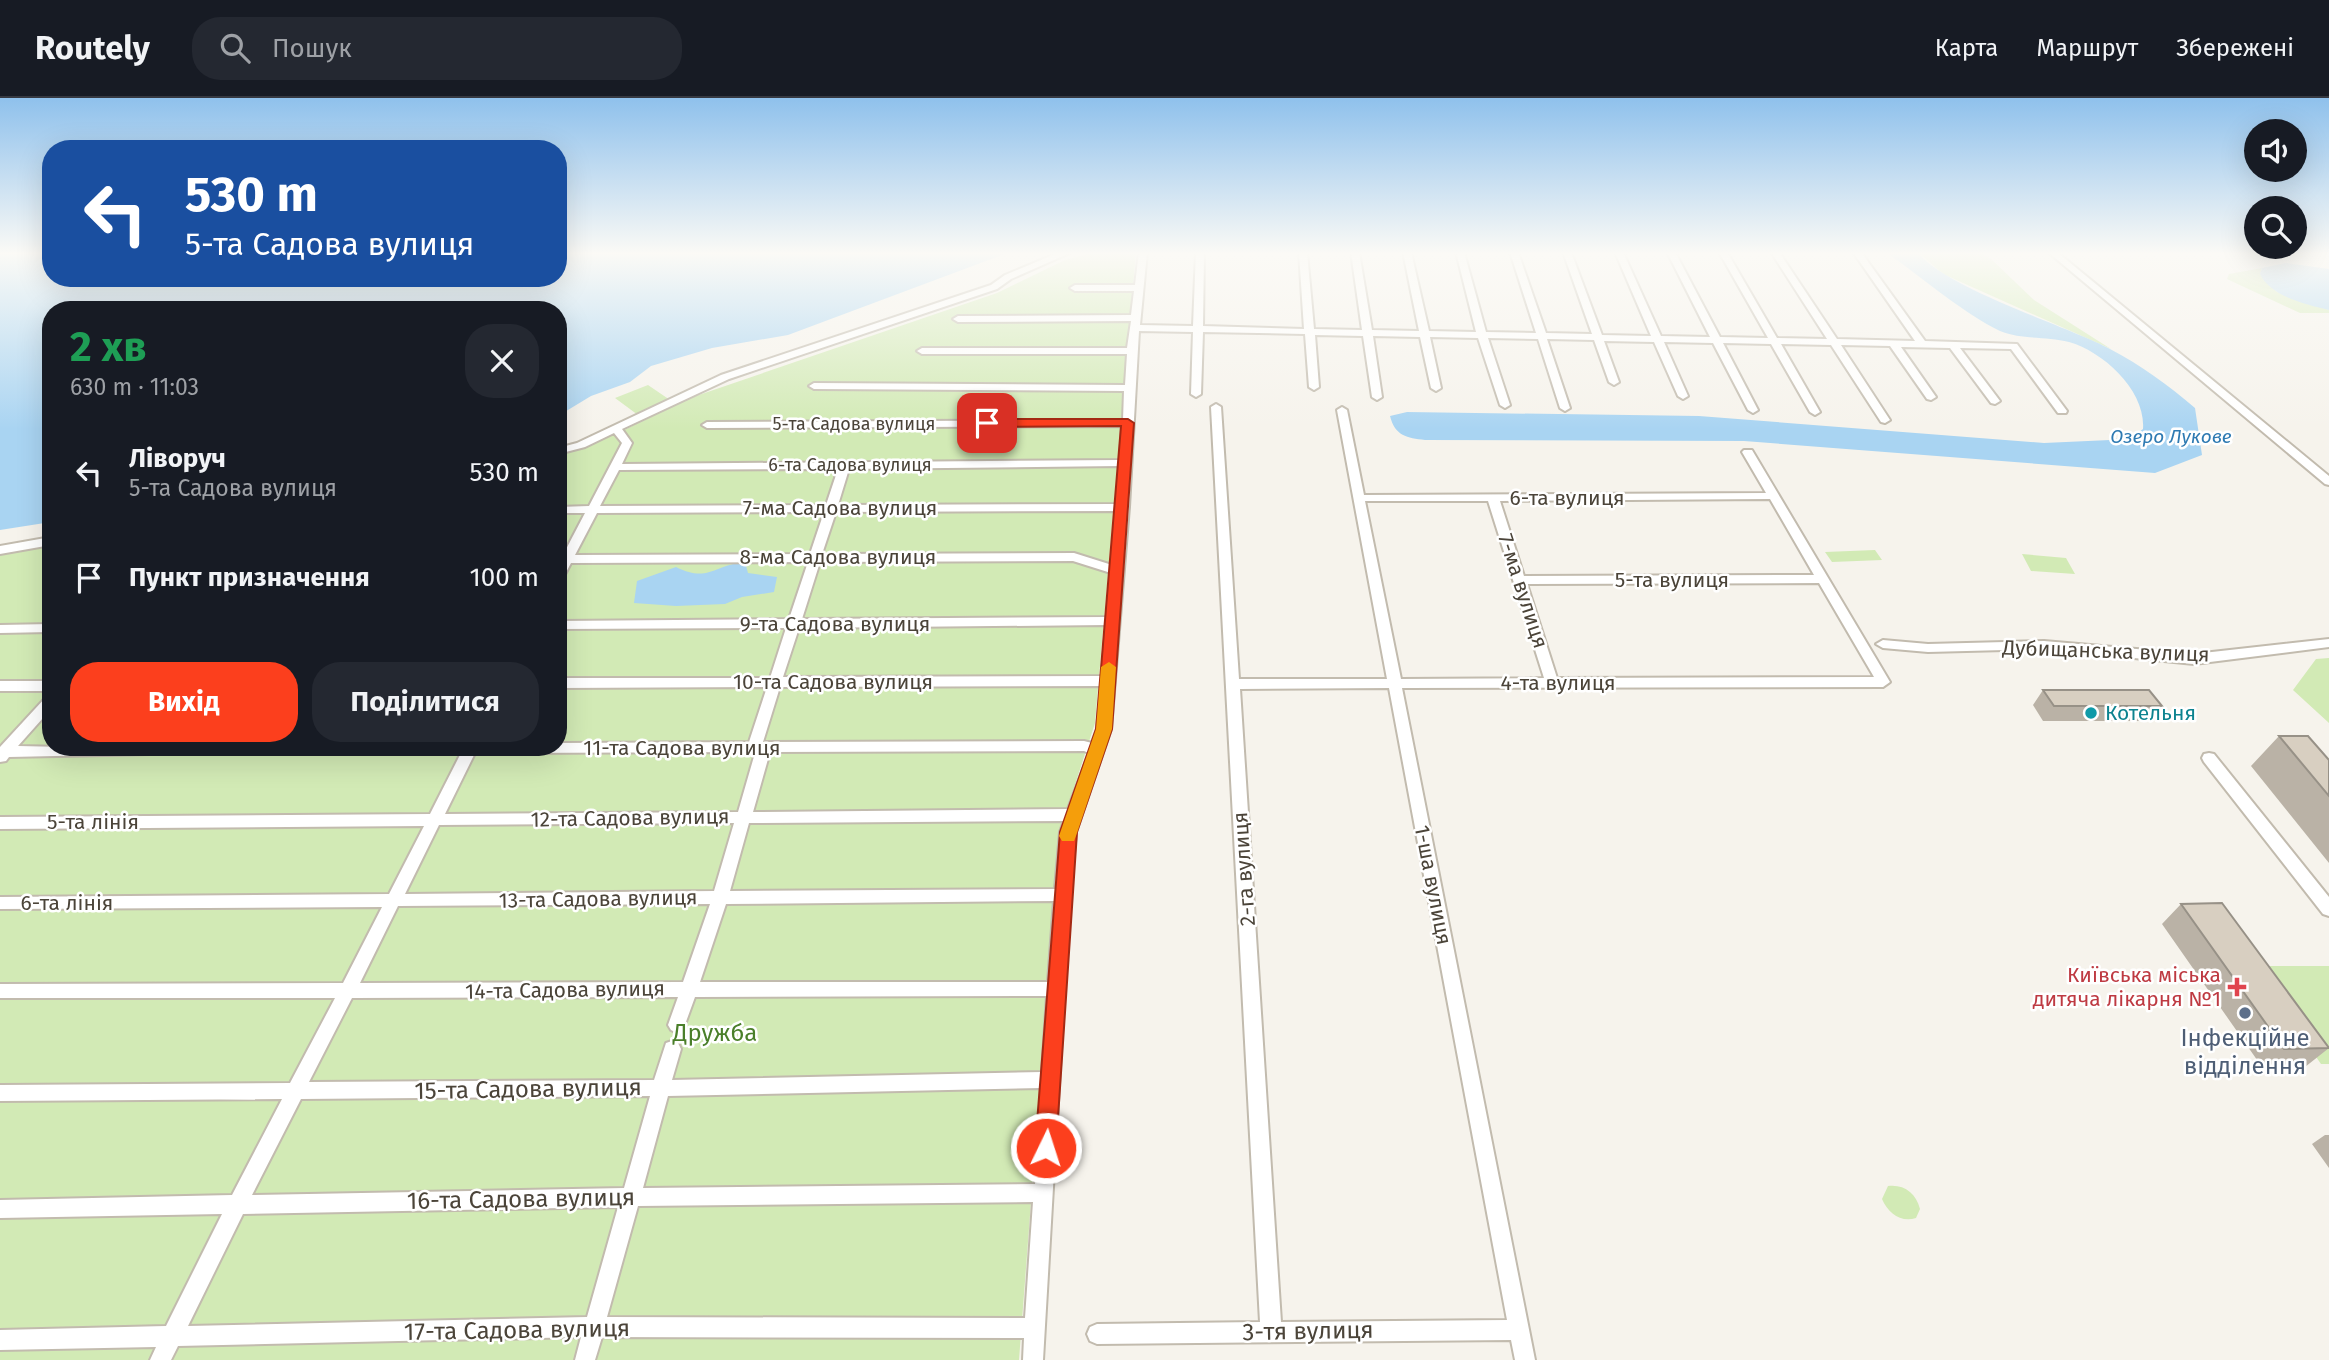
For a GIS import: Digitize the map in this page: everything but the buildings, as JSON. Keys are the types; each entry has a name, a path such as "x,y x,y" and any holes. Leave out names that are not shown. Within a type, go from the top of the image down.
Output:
{"street":[{"path":"567,449 582,445 717,381 924,311"},
{"path":"1033,1360 1068,832 1104,729 1136,311"},
{"path":"1196,394 1198,311"},
{"path":"1307,311 1314,387"},
{"path":"1364,311 1377,397"},
{"path":"1419,311 1436,388"},
{"path":"1476,311 1505,405"},
{"path":"1533,311 1565,408"},
{"path":"1589,311 1614,382"},
{"path":"1645,311 1682,396"},
{"path":"1701,311 1752,410"},
{"path":"1758,311 1815,412"},
{"path":"1814,311 1885,420"},
{"path":"1899,311 1922,344"},
{"path":"2123,311 2329,482"},
{"path":"958,319 1135,323 1198,329 2014,346 2062,411"},
{"path":"1893,343 1931,397"},
{"path":"1953,345 1995,401"},
{"path":"922,351 1132,351"},
{"path":"814,386 1130,388"},
{"name":"2-га вулиця","path":"1216,407 1271,1332"},
{"name":"1-ша вулиця","path":"1342,410 1525,1360"},
{"name":"5-та Садова вулиця","path":"707,425 1128,423"},
{"path":"567,552 593,510 626,443 617,429"},
{"path":"1748,452 1824,579"},
{"name":"6-та Садова вулиця","path":"616,467 1126,463"},
{"path":"677,1026 744,816 775,683 845,466"},
{"name":"6-та вулиця","path":"1359,498 1775,496"},
{"name":"7-ма вулиця","path":"1493,498 1552,683"},
{"name":"7-ма Садова вулиця","path":"567,510 1123,507"},
{"path":"0,550 42,543"},
{"name":"8-ма Садова вулиця","path":"567,559 1074,557 1116,570"},
{"name":"4-та вулиця","path":"1233,684 1883,682 1824,579"},
{"name":"5-та вулиця","path":"1520,580 1824,579"},
{"name":"9-та Садова вулиця","path":"567,625 1112,621"},
{"path":"0,629 42,628"},
{"name":"Дубищанська вулиця","path":"1884,644 1928,648 2044,645 2194,659 2329,643"},
{"name":"10-та Садова вулиця","path":"567,683 1108,681"},
{"path":"0,686 42,686"},
{"path":"2,754 42,710"},
{"name":"11-та Садова вулиця","path":"567,748 1084,746 1097,750"},
{"path":"2,754 42,753"},
{"path":"160,1360 235,1205 348,992 466,756"},
{"path":"2209,758 2329,909"},
{"name":"12-та Садова вулиця","path":"187,822 1073,815"},
{"name":"5-та лінія","path":"0,823 187,822"},
{"name":"13-та Садова вулиця","path":"134,902 1062,895"},
{"name":"6-та лінія","path":"0,903 134,902"},
{"name":"14-та Садова вулиця","path":"0,991 1056,989"},
{"path":"585,1360 672,1049"},
{"name":"15-та Садова вулиця","path":"3,1093 661,1088 1050,1080"},
{"name":"16-та Садова вулиця","path":"0,1209 632,1197 1042,1193"},
{"name":"17-та Садова вулиця","path":"0,1340 594,1327 1035,1328"},
{"name":"3-тя вулиця","path":"1097,1334 1519,1329"}],"green space":[{"name":"Дружба","path":"945,311 1131,311 1095,723 1059,834 1019,1360 0,1360 0,553 42,545 42,756 567,756 567,453 616,434 690,398"},
{"path":"2026,311 2051,311 2111,349"},
{"path":"2295,311 2329,311 2329,313"},
{"path":"648,385 670,400 638,415 615,398"},
{"path":"1875,550 1882,560 1832,562 1825,552"},
{"path":"2022,554 2066,558 2075,574 2031,571"},
{"path":"2329,658 2329,723 2293,690 2316,659"},
{"path":"2253,966 2329,966 2329,1064 2321,1064"},
{"path":"1888,1186 1904,1188 1912,1194 1920,1209 1916,1218 1900,1218 1888,1209 1882,1199"}],"water":[{"path":"0,311 42,311 42,523 0,530"},
{"path":"567,311 852,311 788,335 712,348 651,366 630,382 591,396 567,411"},
{"name":"Озеро Лукове","path":"1968,311 2021,311 2121,355 2164,383 2195,408 2202,455 2155,473 1744,441 1425,440 1403,435 1395,428 1390,416 1407,412 1699,416 2044,443 2110,440 2135,435 2143,429 2138,401 2130,387 2096,354 2069,342 2017,336 1986,323"},
{"path":"745,562 748,573 777,577 774,592 742,597 725,604 676,606 634,603 637,581 676,567 687,572 704,573"}],"slow traffic":[{"path":"1068,836 1104,729 1109,667"}],"place":[{"name":"Котельня","path":"2091,713"},
{"name":"Київська міська дитяча лікарня №1","path":"2237,987"},
{"name":"Інфекційне відділення","path":"2245,1013"}],"route":[{"path":"987,423 1128,423 1104,729 1068,832 1046,1148"}]}
